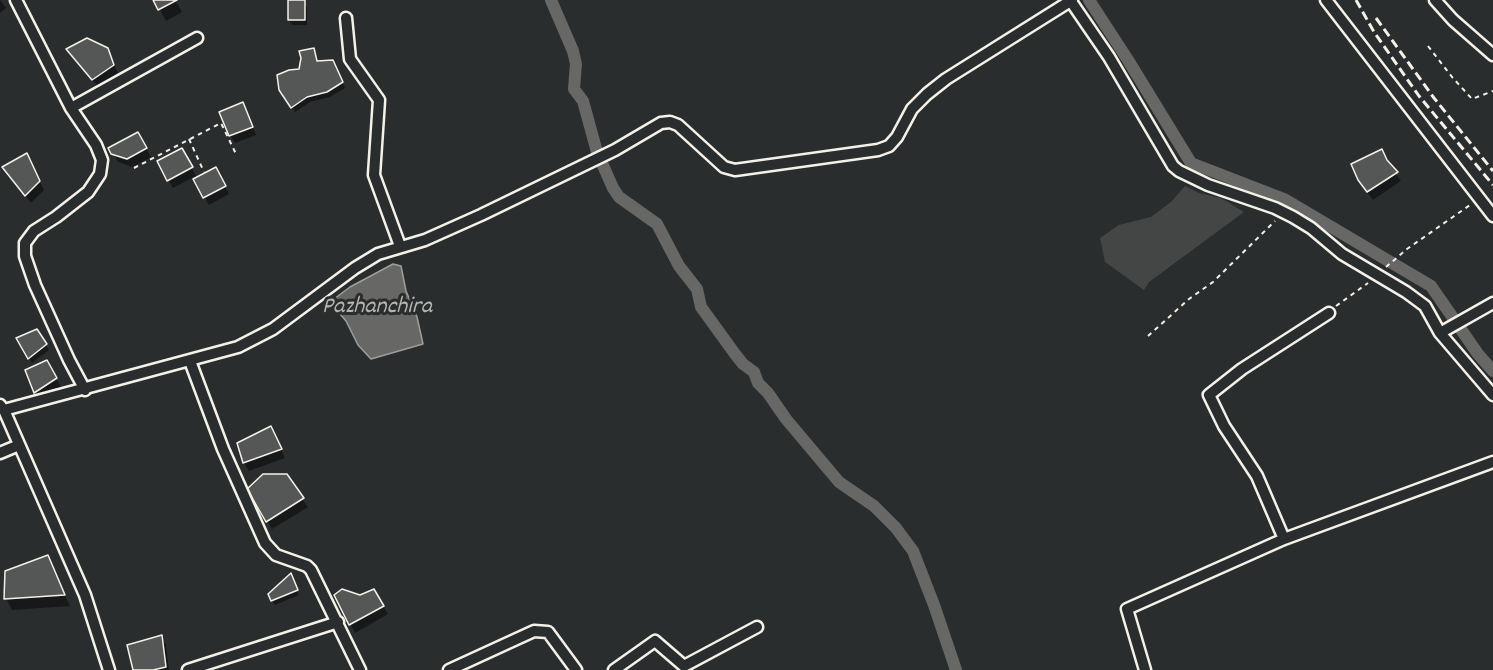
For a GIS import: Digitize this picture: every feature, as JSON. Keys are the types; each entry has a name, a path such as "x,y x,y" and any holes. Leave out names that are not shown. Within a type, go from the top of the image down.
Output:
{"street":[{"path":"16,0 71,108 96,145 102,160 100,174 88,192 34,231 25,243 25,256 35,285 85,390"},
{"path":"110,670 85,595 2,407 85,390 238,347 273,329 378,254 425,240 472,219 607,154 662,123 670,122 678,125 724,167 735,170 878,150 889,146 897,137 912,109 946,79 1071,0 1173,166 1200,182 1282,212 1311,228 1342,254 1379,273 1406,292 1425,306 1440,333 1493,395"},
{"path":"1326,0 1493,216"},
{"path":"1435,0 1453,20 1493,55"},
{"path":"346,18 350,59 379,100 374,175 400,246"},
{"path":"71,108 197,38"},
{"path":"1440,333 1493,303"},
{"path":"1284,539 1257,476 1224,426 1209,395 1242,369 1329,313"},
{"path":"190,361 223,449 265,543 276,555 307,566 310,570 360,670"},
{"path":"0,453 19,445"},
{"path":"1145,670 1127,609 1284,539 1493,462"},
{"path":"188,670 338,622"},
{"path":"614,670 655,641 684,666 757,627"},
{"path":"453,669 534,631 548,632 576,670"}],"path":[{"path":"1428,46 1472,99 1493,91"},
{"path":"134,168 221,123 236,154"},
{"path":"189,139 204,172"},
{"path":"1329,313 1407,249 1480,198"},
{"path":"1148,336 1189,299 1225,271 1282,212"}],"shaded area":[{"path":"1185,186 1199,193 1221,198 1244,212 1149,282 1144,290 1105,262 1100,238 1119,225 1151,217 1171,202"}],"water":[{"name":"Pazhanchira","path":"393,264 401,266 406,291 417,317 423,344 371,359 358,345 346,321 330,302 350,287"}],"building":[{"path":"153,0 177,0 158,10"},
{"path":"288,0 305,0 305,20 288,20"},
{"path":"87,38 108,48 114,65 92,80 66,49"},
{"path":"314,48 317,61 333,60 343,82 327,92 307,97 291,108 279,90 277,75 299,69 301,58 299,51"},
{"path":"243,102 253,127 229,136 219,112"},
{"path":"138,132 147,148 127,159 111,154 108,148"},
{"path":"182,148 193,167 167,181 157,161"},
{"path":"1382,149 1387,160 1398,172 1367,192 1358,180 1351,164"},
{"path":"27,153 40,181 25,196 2,167"},
{"path":"216,167 226,186 203,198 193,179"},
{"path":"37,329 47,344 28,359 16,338"},
{"path":"47,360 57,378 34,393 25,370"},
{"path":"271,426 282,449 243,463 237,443"},
{"path":"263,474 287,474 304,498 266,522 247,489"},
{"path":"48,555 65,595 4,599 5,571"},
{"path":"291,573 298,590 271,601 268,594"},
{"path":"342,589 360,595 374,589 384,606 349,625 334,595"},
{"path":"162,635 166,667 153,670 133,670 127,645"}],"waterway":[{"path":"551,0 573,51 576,64 574,89 583,101 597,152 613,188 619,197 657,224 679,266 697,289 701,307 743,364 754,372 758,383 786,419 839,482 874,506 896,528 913,551 956,670"},
{"path":"1089,0 1191,163 1284,199 1431,286 1478,354 1493,371"}],"railway":[{"path":"1356,0 1374,32 1419,96 1493,185"},
{"path":"1376,18 1434,98 1493,171"}]}
